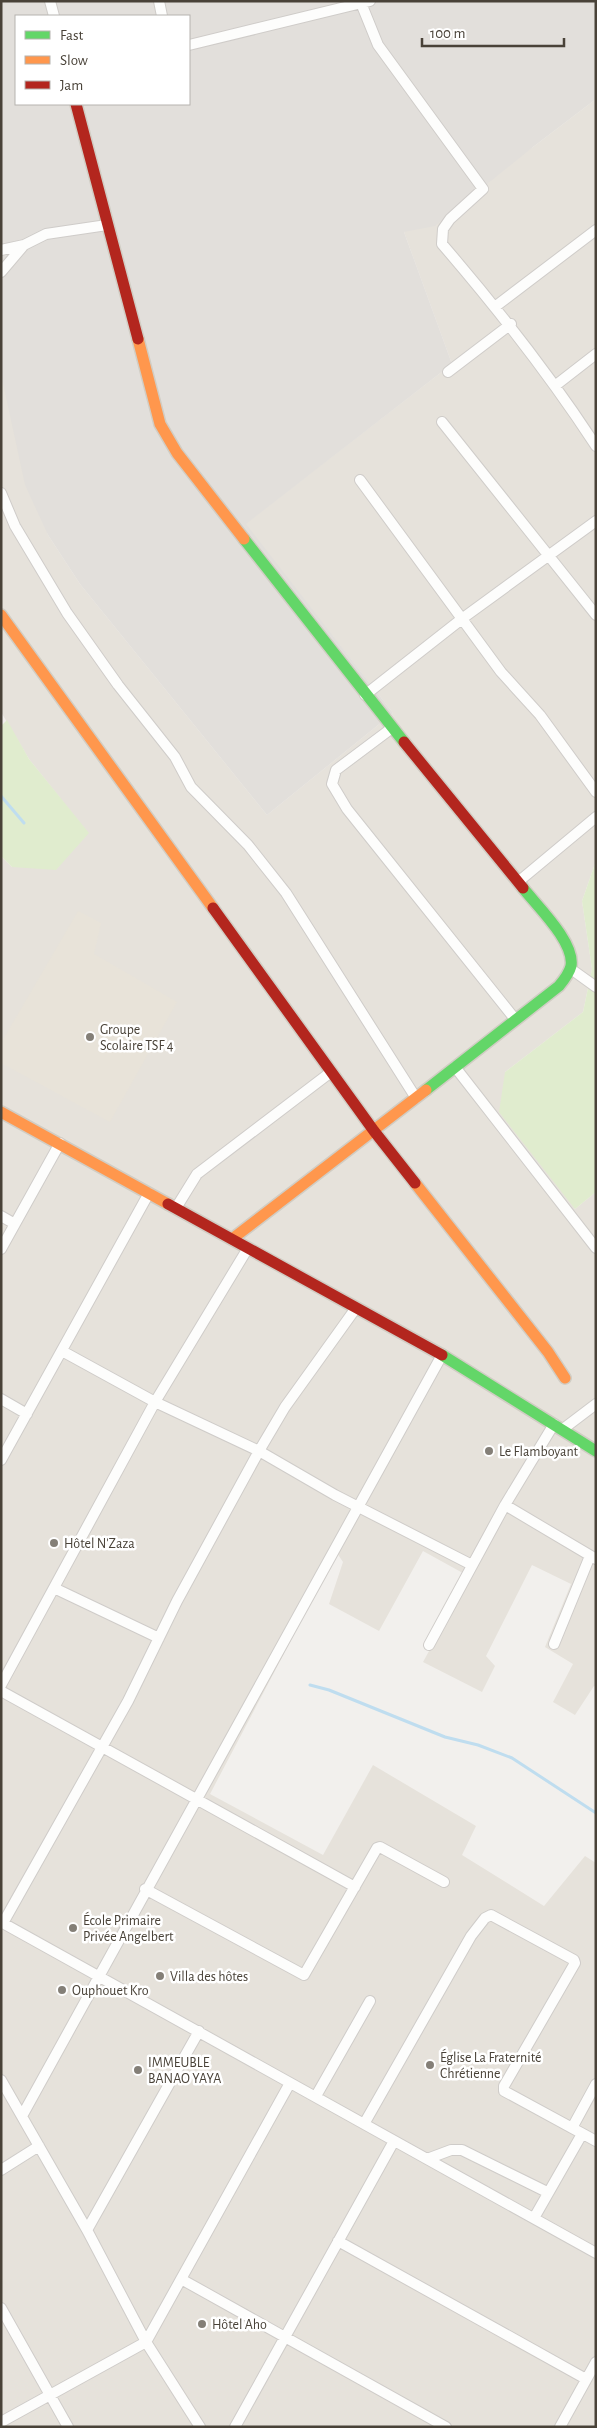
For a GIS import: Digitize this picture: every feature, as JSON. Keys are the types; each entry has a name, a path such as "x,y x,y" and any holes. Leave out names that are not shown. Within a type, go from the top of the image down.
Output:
{"street":[{"path":"50,1 54,15"},
{"path":"159,1 162,15"},
{"path":"190,45 365,2 378,45 484,189 450,219 443,229 442,244 511,324 556,385 596,446"},
{"path":"76,105 160,424 177,453 365,695 560,934 571,956 571,969 559,986 232,1239"},
{"path":"1,250 24,244 46,234 107,225"},
{"path":"496,306 596,230"},
{"path":"1,272 24,244"},
{"path":"448,372 511,324"},
{"path":"556,385 596,354"},
{"path":"442,422 596,615"},
{"path":"360,480 501,672 540,715 596,792"},
{"path":"1,493 15,526 67,613 118,685 174,757 191,787 248,845 286,893 416,1098"},
{"path":"365,695 463,618 596,521"},
{"path":"1,615 374,1131 548,1352 565,1378"},
{"path":"392,728 336,770 332,784 347,810 515,1019"},
{"path":"518,882 596,817"},
{"path":"571,969 596,987"},
{"path":"455,1067 596,1248"},
{"path":"176,1208 197,1174 331,1072"},
{"path":"1,1112 442,1355 596,1451"},
{"path":"1,1249 60,1143"},
{"path":"1,1460 149,1193"},
{"path":"1,1216 15,1224"},
{"path":"1,1685 155,1402 248,1248"},
{"path":"356,1308 285,1407 259,1451 158,1638 128,1701 2,1923 596,2253"},
{"path":"62,1351 155,1402 259,1451 358,1506 472,1565"},
{"path":"22,2116 145,1889 442,1355"},
{"path":"1,1399 27,1414"},
{"path":"429,1645 505,1505 558,1426 596,1404"},
{"path":"505,1505 593,1558 554,1644"},
{"path":"54,1588 158,1638"},
{"path":"1,1690 355,1887"},
{"path":"145,1889 304,1975 376,1850 380,1847 444,1882"},
{"path":"364,2124 471,1936 484,1918 491,1915 574,1960 574,1966 503,2088 504,2091 596,2141"},
{"path":"316,2096 370,2001"},
{"path":"87,2230 199,2031"},
{"path":"1,2080 87,2230 146,2342 200,2427"},
{"path":"1,2422 146,2342 290,2083"},
{"path":"572,2128 596,2084"},
{"path":"534,2218 547,2192 582,2134"},
{"path":"235,2427 394,2141"},
{"path":"1,2170 39,2146"},
{"path":"427,2159 451,2150 462,2150 547,2192"},
{"path":"338,2241 586,2379"},
{"path":"181,2279 446,2427"},
{"path":"1,2308 68,2427"},
{"path":"560,2427 596,2362"}],"shaded area":[{"path":"1,1 596,1 596,99 435,226 404,232 452,364 246,524 393,713 267,815 80,584 48,535 25,485 1,374"},
{"path":"596,99 596,861 582,901 592,969 583,1012 505,1072 575,1209 596,1192 596,1687 594,1686 575,1715 553,1702 573,1664 545,1647 571,1584 532,1565 486,1656 495,1666 482,1692 423,1662 470,1577 423,1551 379,1631 329,1604 343,1562 337,1553 210,1794 323,1855 373,1765 476,1826 462,1855 544,1906 585,1856 596,1863 596,2427 1,2427 1,856 12,867 88,833 29,759 1,712 1,374 48,535 80,584 267,815 393,713 245,524 452,364 404,232 533,147"},
{"path":"78,911 101,923 94,954 177,1002 110,1122 1,1063 1,1043"}],"green space":[{"path":"7,720 29,759 89,833 56,870 12,867 1,856 1,726"},
{"path":"596,861 596,1192 575,1209 499,1112 505,1072 583,1012 592,969 582,901"}],"waterway":[{"path":"1,796 24,823"},
{"path":"310,1685 329,1690 445,1737 478,1745 512,1758 596,1813"}],"traffic: fast":[{"path":"244,539 404,742"},
{"path":"426,1090 559,986 569,972 571,956 567,946 554,925 523,888"},
{"path":"442,1355 596,1451"}],"traffic: slow":[{"path":"138,339 160,424 177,453 244,539"},
{"path":"1,615 213,908"},
{"path":"232,1239 426,1090"},
{"path":"1,1112 168,1204"},
{"path":"415,1183 548,1352 565,1378"}],"traffic: jam":[{"path":"76,105 138,339"},
{"path":"404,742 523,888"},
{"path":"213,908 374,1131 415,1183"},
{"path":"168,1204 442,1355"}],"place":[{"name":"Groupe Scolaire TSF 4","path":"90,1037"},
{"name":"Le Flamboyant","path":"489,1451"},
{"name":"Hôtel N'Zaza","path":"54,1543"},
{"name":"École Primaire Privée Angelbert","path":"73,1928"},
{"name":"Villa des hôtes","path":"160,1976"},
{"name":"Ouphouet Kro","path":"62,1990"},
{"name":"Église La Fraternité Chrétienne","path":"430,2065"},
{"name":"IMMEUBLE BANAO YAYA","path":"138,2070"},
{"name":"Hôtel Aho","path":"202,2324"}]}
